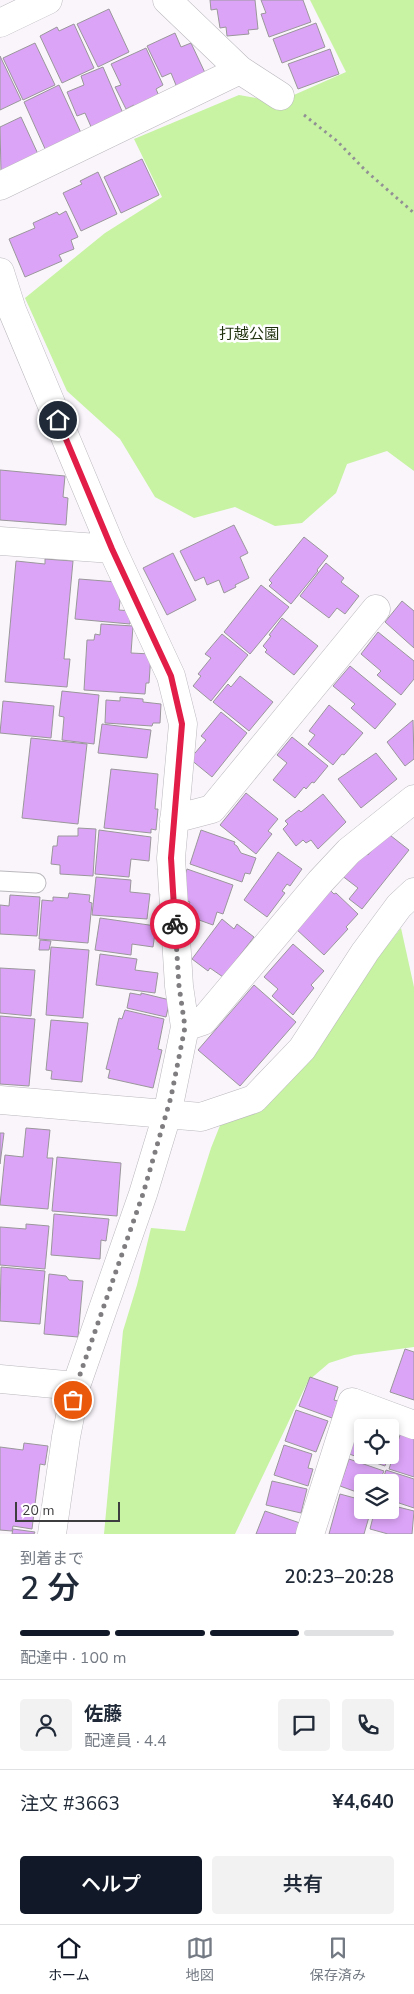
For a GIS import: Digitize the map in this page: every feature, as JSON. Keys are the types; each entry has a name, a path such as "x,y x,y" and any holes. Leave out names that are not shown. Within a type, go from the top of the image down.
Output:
{"street":[{"path":"0,23 48,0"},
{"path":"167,0 240,70 280,96"},
{"path":"0,186 240,70"},
{"path":"0,272 12,310 112,549 171,676 182,724 171,858 179,986 185,1027 167,1114 143,1194 76,1386 66,1438 52,1534"},
{"path":"0,541 112,549"},
{"path":"174,819 212,809 376,609"},
{"path":"185,1027 203,1021 320,882 350,851 414,799"},
{"path":"0,1100 201,1117 254,1099 302,1050 364,952 398,906 414,892"},
{"path":"0,1379 76,1386"},
{"path":"310,1534 352,1402 414,1425"}],"lane":[{"path":"0,881 36,883"}],"path":[{"path":"280,96 337,141 366,171 414,213"}],"green space":[{"name":"打越公園","path":"310,0 414,0 414,471 387,451 347,464 336,493 302,523 275,526 235,507 194,518 155,497 120,439 67,391 25,298 105,233 162,197 134,139 239,95 278,102 346,72"},
{"path":"401,928 414,987 414,1347 354,1355 329,1363 308,1381 235,1534 104,1534 123,1331 151,1228 185,1231 211,1148 221,1123 268,1099 318,1051 357,984"}],"building":[{"path":"210,0 255,0 258,29 248,30 249,34 227,36 226,27 220,28 217,9 211,10"},
{"path":"261,0 303,0 311,22 269,37 261,14 266,13"},
{"path":"109,9 129,52 98,67 77,24"},
{"path":"316,23 325,47 282,63 273,39"},
{"path":"74,24 94,68 62,83 40,36 57,27 59,31"},
{"path":"175,33 181,47 191,43 207,77 178,90 171,73 162,77 147,46"},
{"path":"35,43 55,85 23,100 3,58"},
{"path":"146,48 163,85 156,89 159,96 136,108 134,105 126,109 115,87 121,85 111,64"},
{"path":"330,49 339,74 298,89 288,64"},
{"path":"0,56 21,100 0,110"},
{"path":"103,67 125,118 92,129 85,113 77,116 67,92 84,85 81,76"},
{"path":"59,85 82,135 46,151 24,102"},
{"path":"21,117 38,154 1,172 0,127"},
{"path":"142,159 159,195 121,213 104,177"},
{"path":"98,172 117,214 81,231 63,193 82,184 80,181"},
{"path":"66,211 78,237 71,240 74,249 59,255 62,261 25,277 9,239 35,228 33,223 57,212 59,215"},
{"path":"0,470 65,476 63,497 68,498 66,525 0,520"},
{"path":"234,525 248,553 240,557 249,578 224,593 219,580 207,585 204,577 195,581 180,551"},
{"path":"304,537 328,556 291,604 269,586 272,583 269,580"},
{"path":"173,553 196,600 167,615 143,568"},
{"path":"45,559 73,561 64,659 70,659 67,687 5,682 16,561 45,564"},
{"path":"326,563 344,578 341,582 359,596 345,614 337,608 329,618 300,596"},
{"path":"79,579 117,582 121,591 119,610 131,611 130,624 75,619"},
{"path":"261,585 289,607 250,654 224,632"},
{"path":"402,601 414,611 414,648 385,622"},
{"path":"282,618 318,646 294,675 265,652 267,650 263,646"},
{"path":"101,624 133,626 131,653 151,654 149,683 146,683 145,694 84,690 87,640 94,640 95,634 100,635"},
{"path":"378,632 414,661 414,679 401,695 377,675 381,671 361,654"},
{"path":"222,634 248,655 211,701 193,686 201,676 198,674 211,658 205,654"},
{"path":"350,666 396,704 375,729 351,708 355,704 333,686"},
{"path":"240,676 273,702 249,731 213,702 228,684 231,687"},
{"path":"62,691 99,695 94,744 62,740 64,717 59,716"},
{"path":"120,697 143,699 143,702 161,704 160,723 153,723 152,726 105,723 106,700 120,701"},
{"path":"3,701 54,706 51,738 0,733"},
{"path":"329,705 363,733 333,765 308,744 315,735 309,731"},
{"path":"221,712 247,733 212,777 190,759 206,740 201,736"},
{"path":"413,720 414,759 405,766 387,742"},
{"path":"102,724 151,730 147,758 98,753"},
{"path":"292,737 328,766 314,783 312,782 306,789 304,787 295,798 273,780 287,763 277,755"},
{"path":"31,738 87,744 78,824 22,818"},
{"path":"376,753 397,779 361,808 338,779"},
{"path":"111,769 158,774 155,809 158,809 156,830 151,829 151,833 104,828"},
{"path":"246,793 278,819 268,831 272,834 256,854 220,825"},
{"path":"323,794 346,822 318,849 311,840 306,843 303,840 296,846 283,829 288,824 285,821 299,810 301,812"},
{"path":"78,828 96,829 93,876 60,874 60,865 51,864 53,846 57,846 58,836 78,836"},
{"path":"99,830 151,837 149,861 131,859 129,877 95,874"},
{"path":"201,830 235,842 234,844 241,853 256,858 250,874 245,873 242,882 190,864"},
{"path":"386,832 409,850 362,909 349,899 358,888 341,875 365,853 368,855"},
{"path":"278,852 302,869 290,886 287,884 282,891 285,893 267,917 244,900"},
{"path":"187,869 233,885 223,914 217,912 213,925 185,915 190,902 185,900 183,881"},
{"path":"96,877 131,880 130,892 150,894 147,919 92,915"},
{"path":"330,890 334,894 336,893 358,914 346,927 348,929 324,955 295,928"},
{"path":"69,893 90,895 89,902 92,903 88,943 39,939 42,900 53,901 53,897 68,898"},
{"path":"10,895 40,897 37,936 0,934 0,905 9,906"},
{"path":"100,918 156,926 153,947 132,944 131,955 95,950"},
{"path":"222,919 234,929 237,924 254,937 223,977 210,968 208,971 192,959"},
{"path":"40,940 51,941 49,950 39,950"},
{"path":"293,944 324,971 311,985 314,988 293,1015 272,996 278,989 264,977"},
{"path":"51,947 89,950 83,1018 46,1015"},
{"path":"100,954 137,959 135,970 158,973 155,993 96,985"},
{"path":"0,968 35,970 31,1016 0,1013"},
{"path":"254,985 296,1022 240,1086 198,1050"},
{"path":"130,993 141,995 141,993 170,1000 166,1017 127,1008"},
{"path":"125,1010 164,1019 158,1049 162,1050 153,1088 108,1078 110,1070 106,1069 119,1018 122,1019"},
{"path":"0,1016 35,1019 29,1086 0,1084"},
{"path":"51,1020 88,1023 82,1082 51,1079 52,1071 46,1070"},
{"path":"26,1128 50,1130 47,1158 53,1158 48,1209 0,1205 5,1155 23,1157"},
{"path":"0,1133 4,1133 0,1164"},
{"path":"57,1157 121,1163 117,1216 52,1211"},
{"path":"54,1214 109,1219 106,1241 101,1240 100,1259 51,1255"},
{"path":"26,1224 49,1226 45,1269 0,1265 0,1227 26,1229"},
{"path":"1,1267 45,1271 40,1324 0,1321"},
{"path":"49,1274 66,1276 69,1280 83,1281 78,1337 44,1334"},
{"path":"405,1349 414,1352 414,1400 390,1392"},
{"path":"310,1377 338,1387 334,1400 338,1401 332,1418 299,1406"},
{"path":"296,1410 328,1421 316,1452 285,1441"},
{"path":"401,1432 414,1436 414,1477 389,1469 391,1464 399,1464 399,1438"},
{"path":"354,1439 354,1456 349,1454"},
{"path":"24,1443 48,1446 45,1465 40,1464 32,1529 13,1526 12,1531 0,1530 0,1447 23,1450"},
{"path":"284,1445 312,1454 308,1468 313,1469 308,1486 274,1475"},
{"path":"349,1459 354,1461 354,1464 364,1464 384,1471 383,1474 354,1474 354,1491 340,1486"},
{"path":"386,1470 398,1474 385,1474"},
{"path":"399,1474 414,1479 414,1508 399,1503"},
{"path":"272,1481 307,1489 301,1513 266,1505"},
{"path":"340,1494 354,1498 354,1519 368,1519 364,1534 329,1534"},
{"path":"399,1507 414,1511 412,1534 388,1534 370,1529 372,1519 399,1519"},
{"path":"265,1511 300,1523 296,1534 256,1534"},
{"path":"13,1529 35,1532 34,1534 12,1534"}],"way so far":[{"path":"73,1400 76,1386 143,1194 171,1097 185,1027 179,986 175,924"}],"route":[{"path":"58,420 112,549 171,676 175,692 182,724 171,858 175,924"}]}
